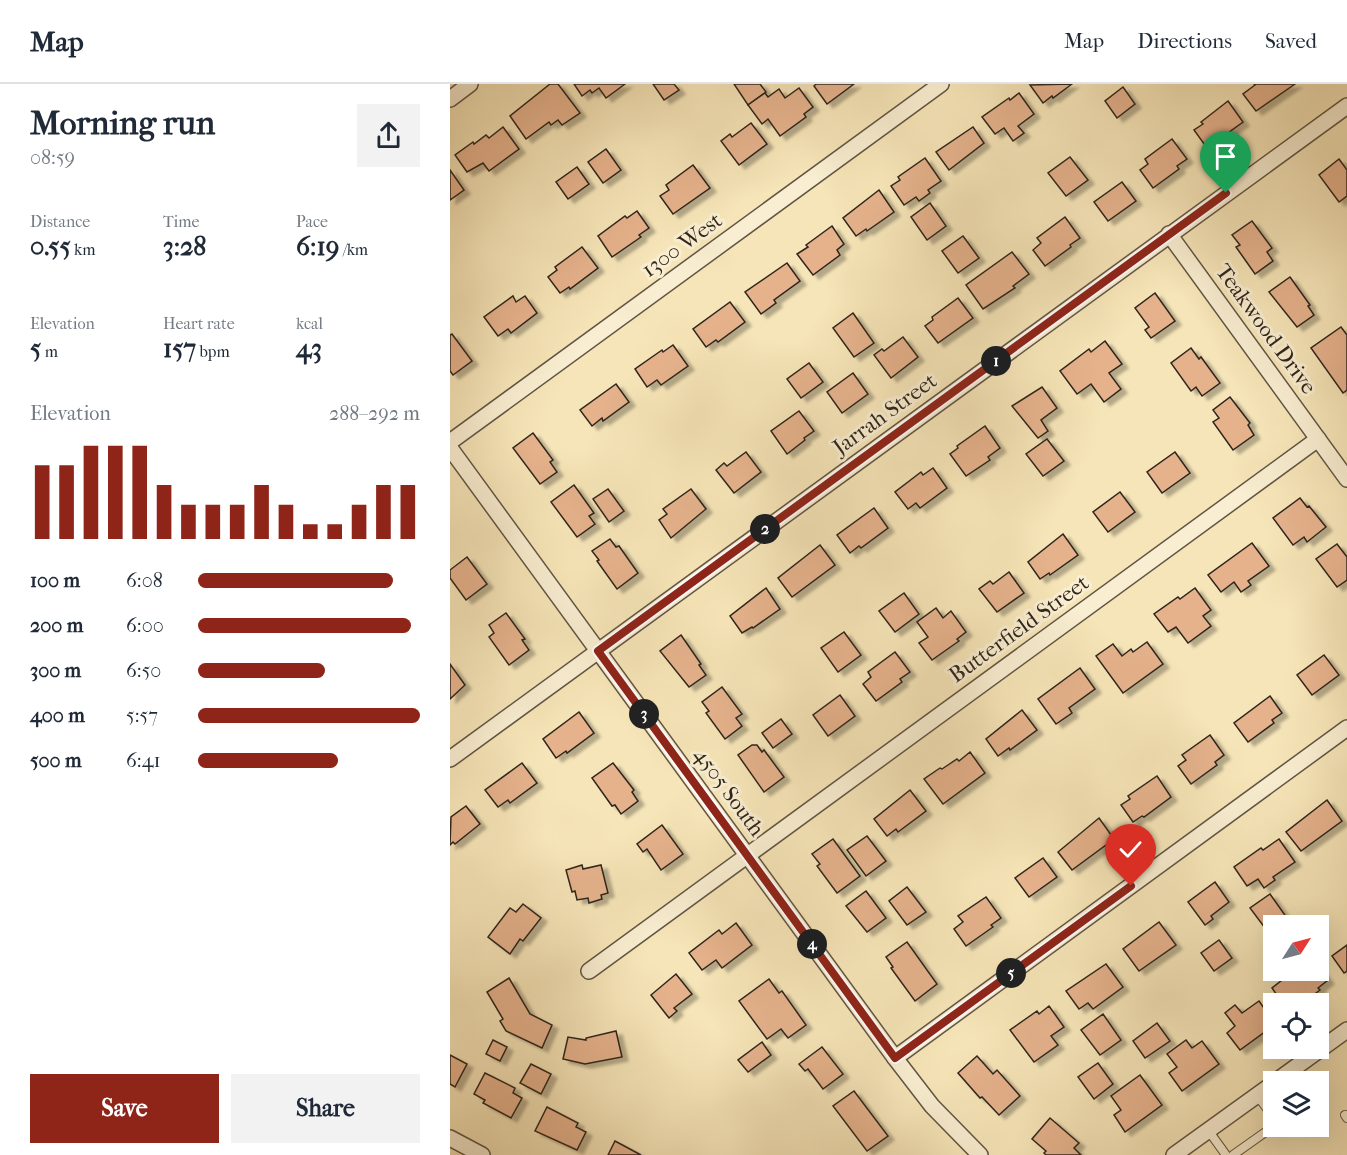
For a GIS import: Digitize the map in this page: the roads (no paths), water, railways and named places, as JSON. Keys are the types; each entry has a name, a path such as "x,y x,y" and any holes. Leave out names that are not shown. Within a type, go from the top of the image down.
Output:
{"street":[{"path":"450,99 470,84"},
{"name":"1300 West","path":"450,442 941,84"},
{"name":"Jarrah Street","path":"450,759 1347,106"},
{"name":"Teakwood Drive","path":"1170,234 1347,479"},
{"name":"Butterfield Street","path":"589,971 1318,439"},
{"name":"4505 South","path":"450,448 895,1058 932,1106 980,1155"},
{"path":"895,1058 1347,728"},
{"path":"1289,1071 1347,1030"},
{"path":"1179,1154 1263,1090"},
{"path":"450,1138 482,1155"}],"lane":[{"path":"1257,1095 1263,1103"},
{"path":"1208,1130 1226,1155"},
{"path":"1233,1155 1263,1134"}]}
